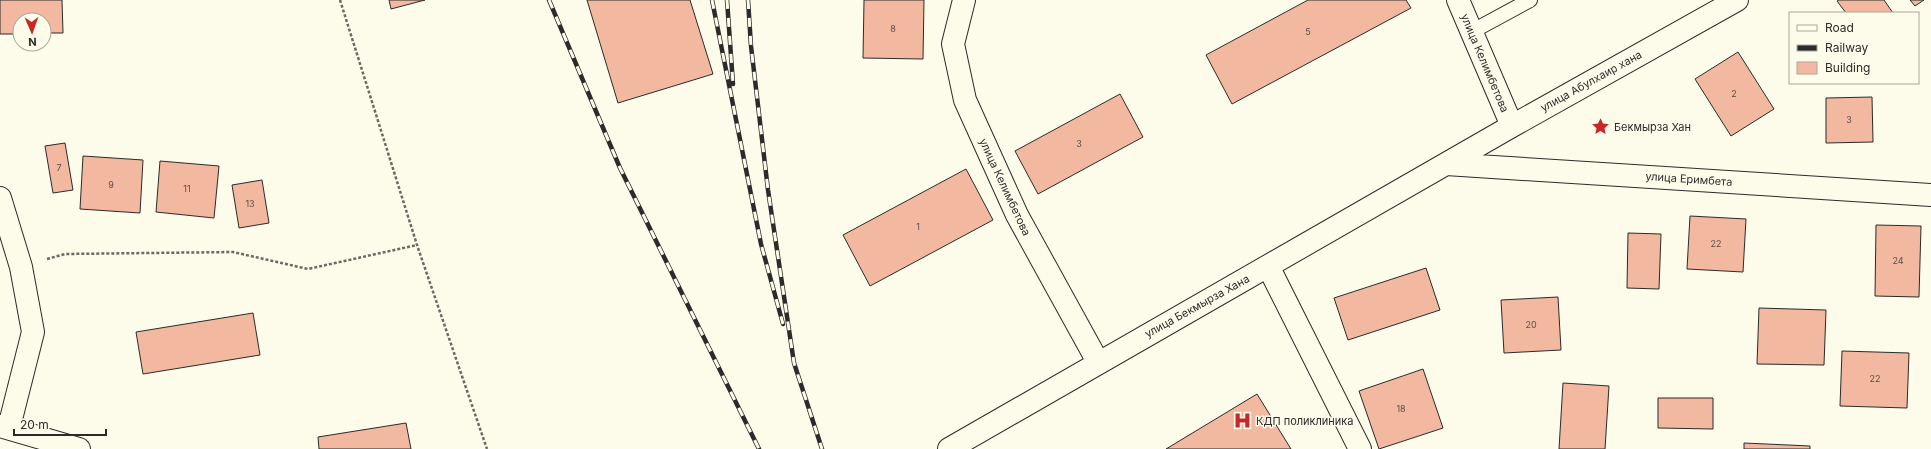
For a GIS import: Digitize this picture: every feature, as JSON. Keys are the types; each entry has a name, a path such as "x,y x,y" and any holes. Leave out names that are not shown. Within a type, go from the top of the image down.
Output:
{"street":[{"name":"улица Келимбетова","path":"964,0 953,44 965,100 1017,215 1098,362"},
{"name":"улица Келимбетова","path":"1458,0 1512,126"},
{"name":"улица Абулхаир хана","path":"1446,164 1737,0"},
{"name":"улица Бекмырза Хана","path":"949,449 1098,362 1446,164"},
{"name":"улица Еримбета","path":"1446,164 1931,195"},
{"path":"0,198 21,267 33,332 5,427 79,449"},
{"path":"1268,266 1360,449"}],"lane":[{"path":"1471,32 1530,0"}],"path":[{"path":"340,0 417,245 487,449"},
{"path":"21,267 65,254 233,252 308,269 417,245"}],"building":[{"path":"0,0 62,0 63,33 52,33 52,12 12,12 12,34 0,34"},
{"path":"389,0 425,0 391,9"},
{"path":"587,0 690,0 713,74 618,103"},
{"path":"864,0 924,0 923,59 863,58"},
{"path":"1308,0 1406,0 1411,8 1232,104 1206,55"},
{"path":"1884,0 1892,12 1845,12 1837,1"},
{"path":"1910,0 1924,0 1915,6"},
{"path":"1738,52 1774,109 1731,136 1695,79"},
{"path":"1120,94 1143,137 1038,194 1015,151"},
{"path":"1872,97 1873,142 1826,143 1826,98"},
{"path":"65,143 73,190 53,193 45,146"},
{"path":"83,156 143,160 140,213 80,209"},
{"path":"160,161 219,166 214,218 156,212"},
{"path":"966,169 993,220 870,286 843,235"},
{"path":"262,180 269,223 239,228 232,185"},
{"path":"1690,216 1746,219 1743,272 1687,269"},
{"path":"1876,225 1921,226 1919,297 1875,296"},
{"path":"1628,233 1661,234 1659,289 1627,288"},
{"path":"1426,268 1440,310 1348,340 1334,298"},
{"path":"1558,297 1561,350 1504,353 1501,300"},
{"path":"1759,308 1826,310 1824,365 1757,364"},
{"path":"253,313 260,355 143,374 136,332"},
{"path":"1842,351 1909,353 1907,408 1840,406"},
{"path":"1423,369 1443,428 1379,449 1359,391"},
{"path":"1563,383 1609,386 1605,449 1559,449"},
{"name":"КДП поликлиника","path":"1257,394 1291,449 1166,449"},
{"path":"1658,398 1713,398 1713,429 1658,428"},
{"path":"406,423 411,449 319,449 318,437"},
{"path":"1744,443 1810,446 1810,449 1744,449"}],"railway":[{"path":"549,0 620,168 759,449"},
{"path":"712,0 761,244 783,324"},
{"path":"727,0 733,84"},
{"path":"748,0 751,46 768,190 794,363 822,449"}],"place":[{"name":"Бекмырза Хан","path":"1601,127"},
{"name":"КДП поликлиника","path":"1243,421"}]}
